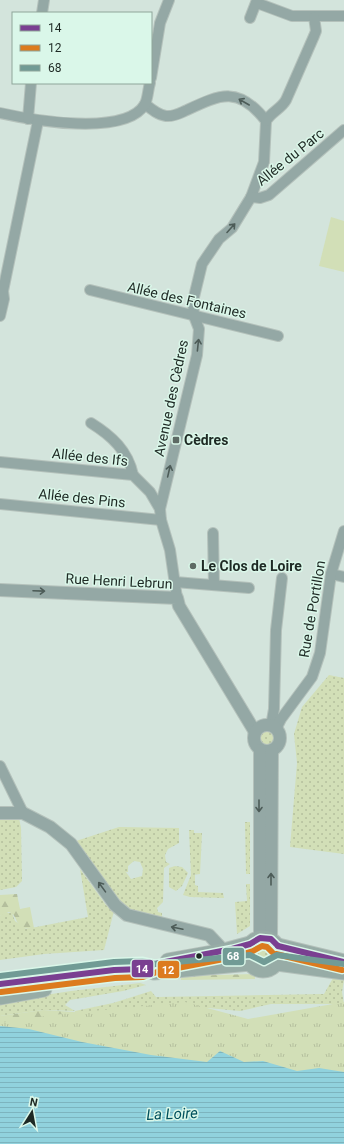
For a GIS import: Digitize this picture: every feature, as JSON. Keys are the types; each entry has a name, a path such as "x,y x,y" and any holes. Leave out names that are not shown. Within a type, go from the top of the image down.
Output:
{"main road":[{"path":"265,942 280,954 277,963 269,969 264,970 258,969 250,963 247,953 265,942"},
{"path":"148,971 155,964 265,942 344,962"},
{"path":"0,984 114,970 123,972 148,971 250,963"},
{"path":"277,963 344,972"},
{"path":"0,997 25,991 113,980 123,972"}],"street":[{"path":"42,12 44,0"},
{"path":"152,72 160,23 169,0"},
{"path":"250,18 257,1 292,16 344,16"},
{"path":"145,104 156,113 171,116 218,96 229,96 248,104 266,121 273,112 282,106 286,100 316,31 314,17"},
{"path":"0,316 33,120 31,84"},
{"path":"0,113 33,120 63,123 105,123 128,118 145,104 150,84"},
{"name":"Avenue des Cèdres","path":"177,598 167,535 161,520 160,509 197,355 199,329 194,316 195,290 203,260 219,239 232,228 251,197 264,162 266,121"},
{"name":"Allée du Parc","path":"251,197 260,198 268,195 344,130"},
{"name":"Allée des Fontaines","path":"90,290 278,336"},
{"path":"91,423 107,433 119,446 130,462 133,475"},
{"name":"Allée des Ifs","path":"0,462 133,475 150,492 160,509"},
{"name":"Allée des Pins","path":"0,504 161,520"},
{"name":"Rue de Portillon","path":"273,727 281,719 312,677 320,653 331,574 344,531"},
{"path":"213,534 214,585"},
{"path":"331,574 344,577"},
{"path":"265,942 272,750 280,741 273,727 276,630 282,578"},
{"path":"175,582 249,588"},
{"name":"Rue Henri Lebrun","path":"0,590 177,598 179,606 255,732"},
{"path":"265,942 260,750 253,740 255,732 260,727 273,727"},
{"path":"260,750 272,750"},
{"path":"0,766 23,813"},
{"path":"0,814 23,813 50,827 71,844 114,905 127,915 209,935 224,951"}],"green space":[{"path":"331,217 344,221 344,272 319,266"},
{"path":"329,675 344,678 344,854 290,847 297,763 294,734 302,707"},
{"path":"267,729 273,732 276,738 273,744 267,747 261,744 258,738 261,732"},
{"path":"19,818 21,828 22,881 16,887 0,890 0,819"},
{"path":"245,822 250,822 250,874 246,874"},
{"path":"119,827 179,828 179,843 168,849 165,855 166,862 170,864 164,868 163,902 157,908 158,912 162,913 162,923 112,906 73,842","holes":["134,861 140,862 143,869 142,876 131,879 126,872 128,872 128,866"]},
{"path":"189,830 194,830 194,833 202,833 200,874 193,875 195,875 195,885 198,886 198,892 223,893 224,898 190,897 183,895 191,875"},
{"path":"175,866 182,867 188,873 182,886 176,891 169,887 169,868"},
{"path":"80,869 106,905 114,911 104,950 44,954 0,960 0,916 4,913 12,913 15,921 26,929 88,917"},
{"path":"246,884 250,884 250,926 237,934 235,902 247,901"},
{"path":"17,894 20,909 30,907 34,928 23,928 20,926 15,917 9,912 0,916 0,895"},
{"path":"263,945 269,948 272,954 269,960 263,963 257,960 254,954 257,948"},
{"path":"255,974 255,979 181,980 181,976"},
{"path":"333,978 344,980 342,992 344,1004 271,1004 240,1011 208,1008 74,1018 75,1011 113,1003 151,991 156,997 324,994"},
{"path":"140,983 146,985 123,991 70,1000 65,1005 75,1011 43,1010 0,1016 0,1002 71,991"},
{"name":"La Loire","path":"185,1002 248,1019 344,1002 344,1144 0,1144 0,1023 52,1015"},
{"path":"43,1010 75,1012 71,1028 0,1026 0,1016"}],"water":[{"name":"La Loire","path":"0,1026 29,1029 82,1042 151,1055 207,1062 220,1051 244,1062 263,1061 297,1071 319,1068 344,1072 344,1144 0,1144"}],"transit line":[{"name":"14","path":"0,984 114,970 142,969 155,964 232,949 250,944 260,938 271,939 278,946"},
{"name":"12","path":"1,992 115,978 143,977 157,972 234,957 253,951 262,946 267,947 272,952"},
{"name":"14","path":"278,946 344,962"},
{"name":"12","path":"276,954 342,970"},
{"name":"68","path":"0,976 114,962 142,961 155,964 250,955 264,962 277,955 344,964"}],"place":[{"name":"Cèdres","path":"176,440"},
{"name":"Le Clos de Loire","path":"193,566"}]}
